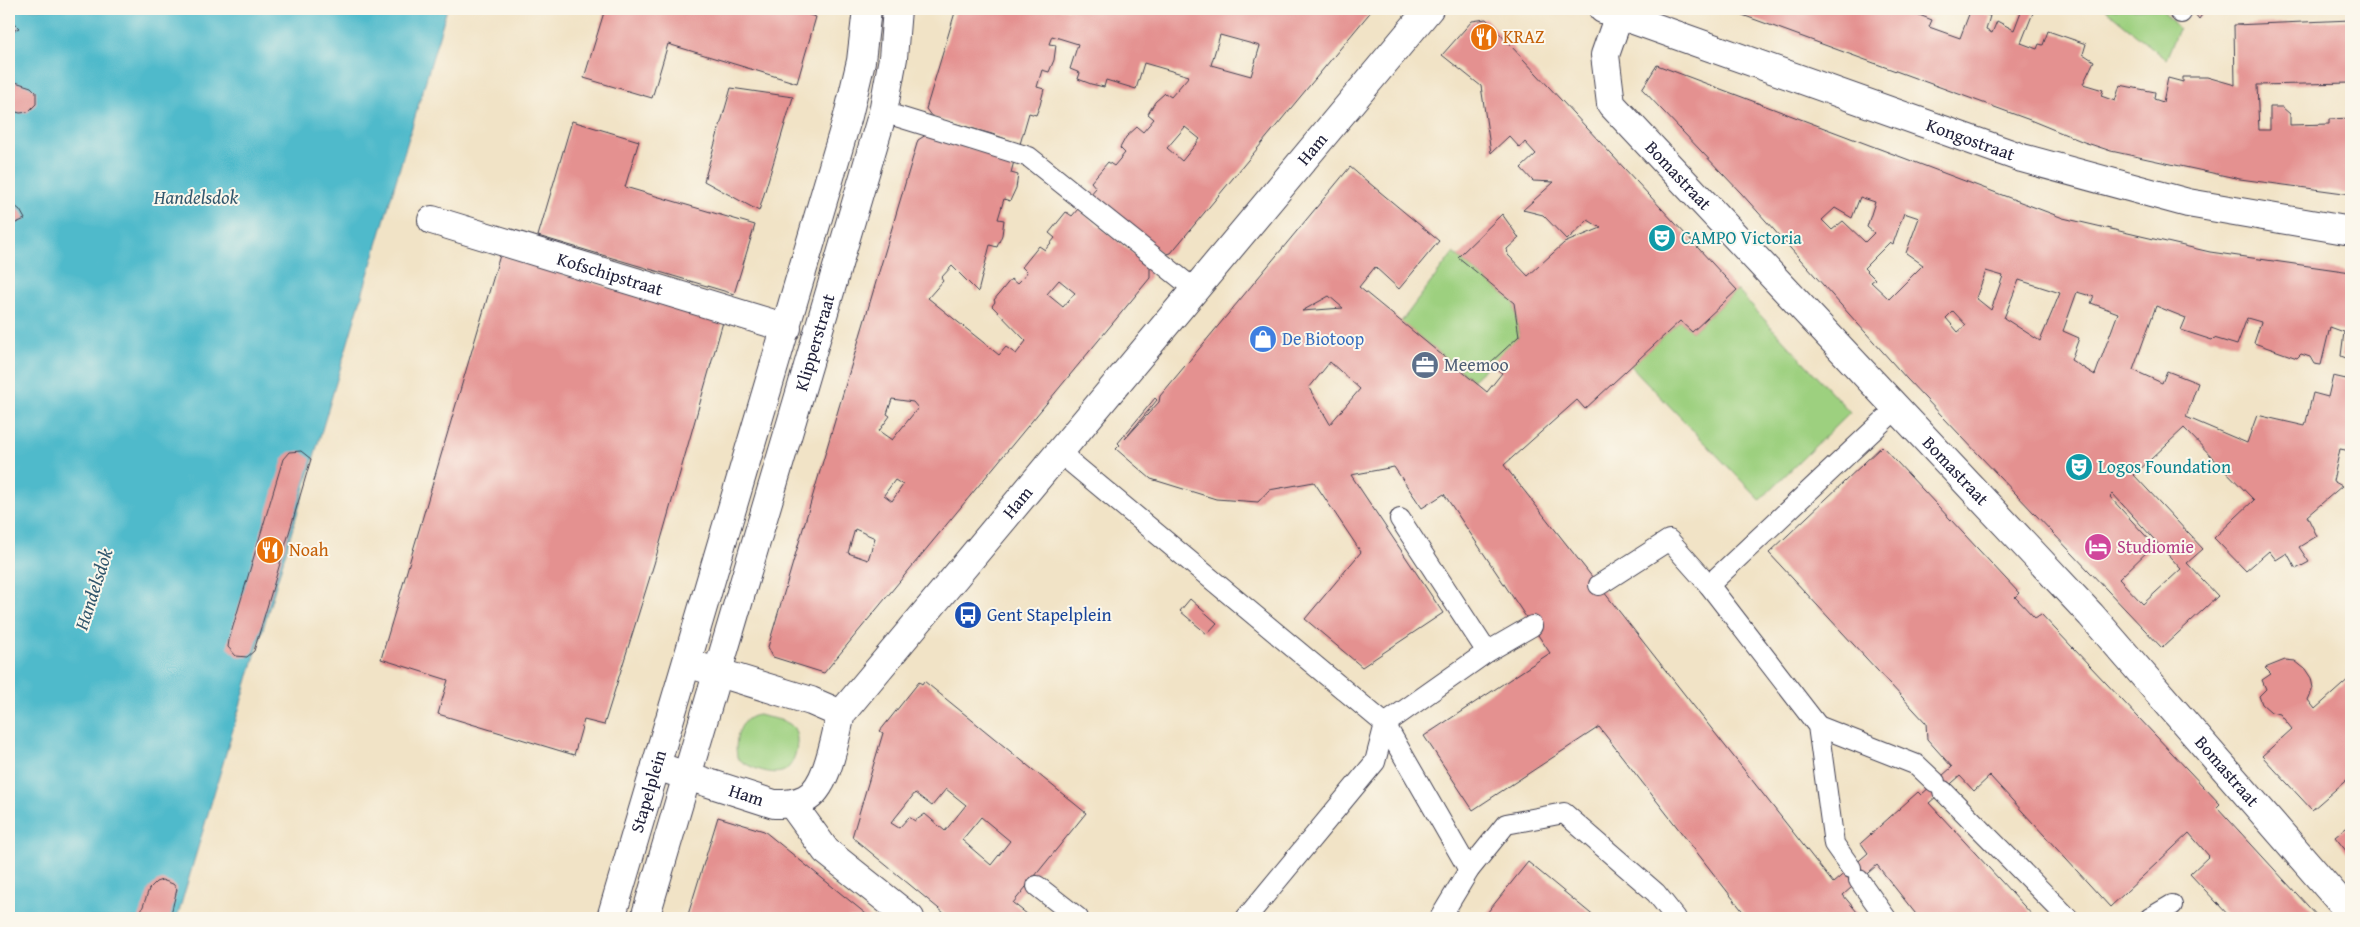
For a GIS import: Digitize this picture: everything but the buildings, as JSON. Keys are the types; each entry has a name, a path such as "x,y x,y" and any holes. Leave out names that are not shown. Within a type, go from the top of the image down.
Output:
{"street":[{"name":"Klipperstraat","path":"687,663 848,116 861,61 866,9"},
{"name":"Klipperstraat","path":"718,672 883,112 893,58 897,9"},
{"name":"Ham","path":"656,766 774,804 792,804 807,798 818,786 825,772 841,714 1429,9"},
{"name":"Kongostraat","path":"1610,12 2022,158 2188,203 2351,231"},
{"name":"Bomastraat","path":"1610,12 1605,55 1611,104 2091,615 2351,914"},
{"name":"Kofschipstraat","path":"432,220 787,328"},
{"path":"687,663 811,701 841,714"},
{"name":"Stapelplein","path":"614,908 687,663"},
{"name":"Stapelplein","path":"647,913 718,672"},
{"path":"792,804 826,851 910,918"},
{"path":"614,908 647,913"}],"lane":[{"path":"883,112 1028,157 1194,289"},
{"path":"1709,585 1897,408"},
{"path":"1060,453 1385,724 1468,870"},
{"path":"1400,519 1487,652"},
{"path":"1599,584 1669,540 1709,585 1818,726 1834,844 1886,918"},
{"path":"1246,918 1375,762 1385,724 1487,652 1532,626"},
{"path":"1818,726 1917,765 2068,918"},
{"path":"1440,918 1468,870 1506,824 1564,813 1656,893 1676,918"},
{"path":"1037,886 1078,918"},
{"path":"2150,918 2172,905"}],"green space":[{"path":"2105,9 2162,9 2179,29 2166,59"},
{"path":"1453,253 1514,303 1519,336 1473,380 1401,322"},
{"path":"1737,290 1850,412 1760,500 1631,366 1680,321 1692,332"},
{"path":"759,715 785,722 795,730 797,736 796,750 792,763 784,771 773,773 759,770 737,757 736,744 739,730 747,720"}],"water":[{"name":"Handelsdok","path":"9,9 447,9 177,918 9,918"}],"place":[{"name":"KRAZ","path":"1484,37"},
{"name":"CAMPO Victoria","path":"1662,238"},
{"name":"De Biotoop","path":"1263,339"},
{"name":"Meemoo","path":"1425,365"},
{"name":"Logos Foundation","path":"2079,467"},
{"name":"Studiomie","path":"2098,547"},
{"name":"Noah","path":"270,550"},
{"name":"Gent Stapelplein","path":"968,615"}]}
